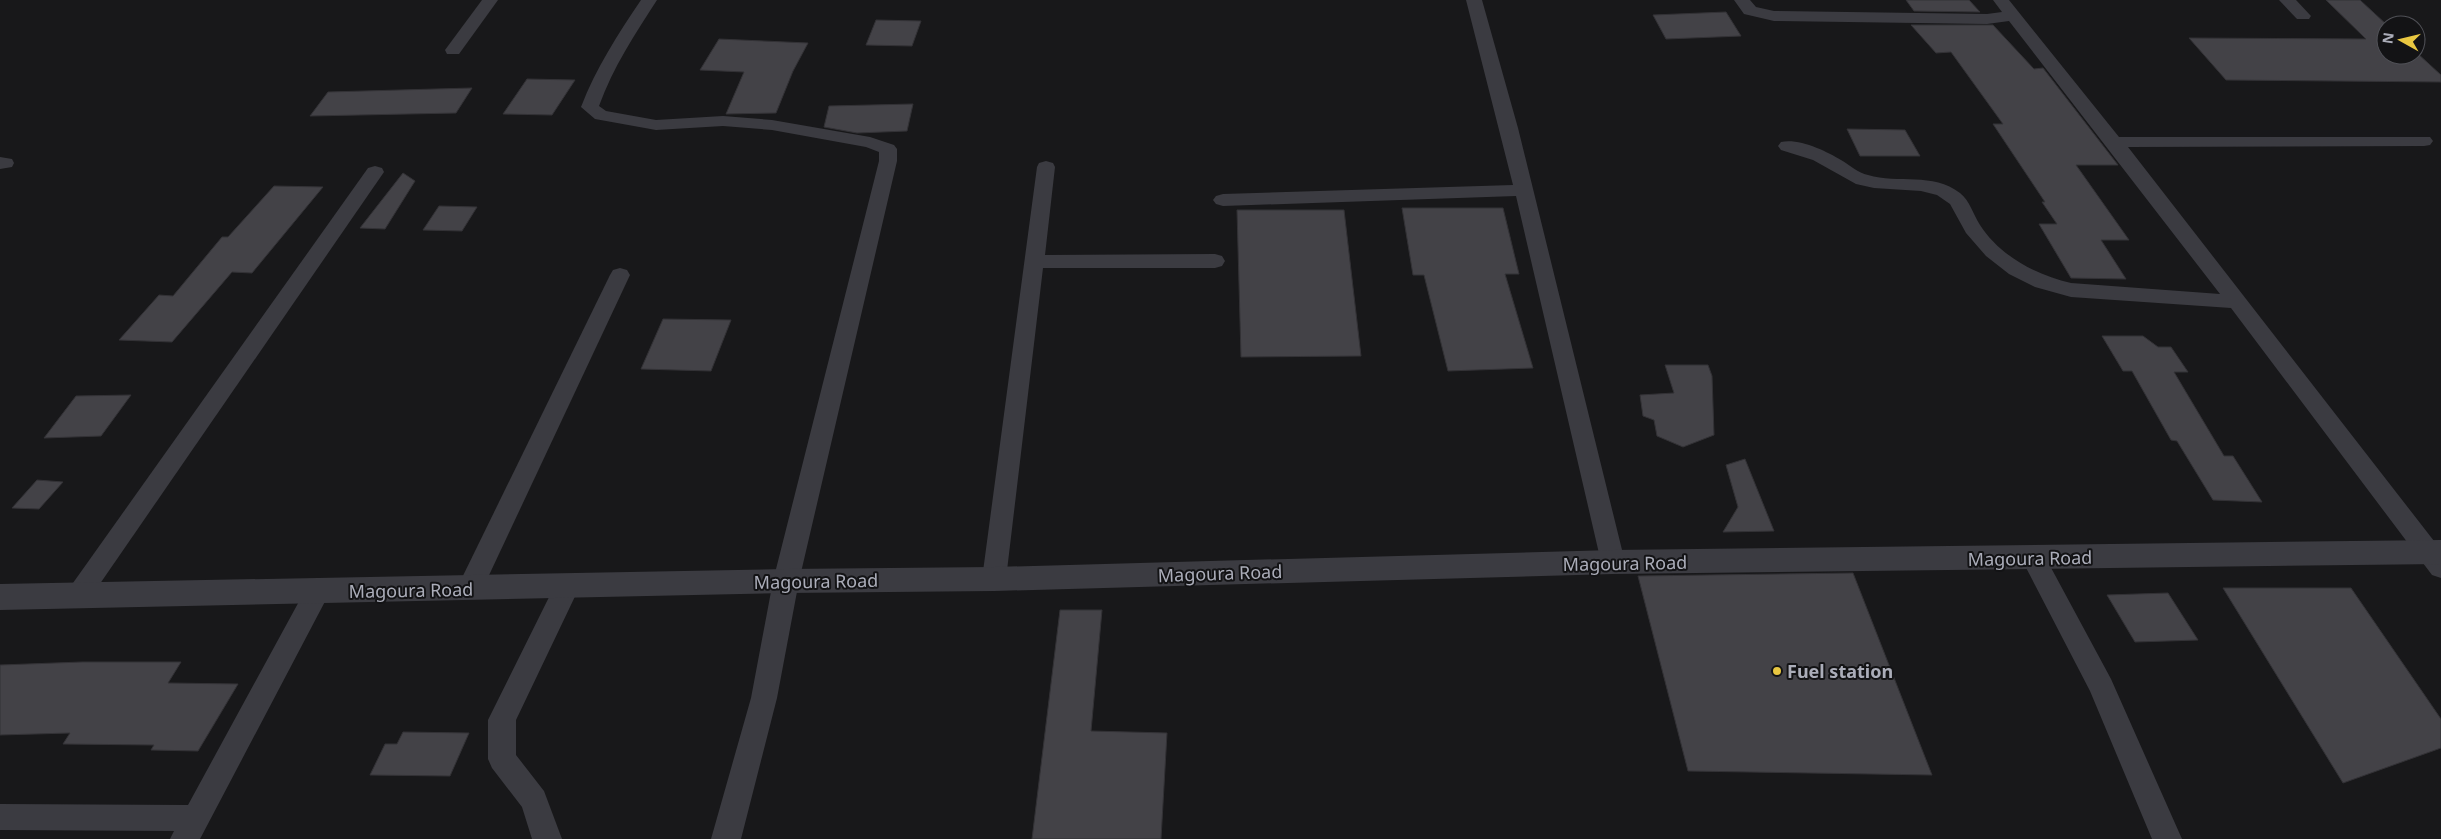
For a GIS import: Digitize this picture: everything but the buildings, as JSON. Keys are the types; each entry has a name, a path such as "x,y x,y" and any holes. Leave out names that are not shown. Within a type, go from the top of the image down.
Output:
{"street":[{"path":"453,50 490,0"},
{"path":"649,0 618,45 596,88 590,107 601,114 656,125 723,121 772,125 870,142 888,149 888,162 786,581 764,698 726,839"},
{"path":"1474,0 1524,190 1614,562"},
{"path":"1742,0 1750,11 1774,16 1987,19 2007,8 2437,558"},
{"path":"2287,0 2303,16"},
{"path":"2113,142 2424,142"},
{"path":"1787,146 1818,155 1865,181 1932,188 1946,192 1960,205 1972,228 1990,250 2012,267 2052,286 2071,290 2237,302"},
{"path":"994,579 1046,166"},
{"path":"77,597 375,172"},
{"path":"1223,200 1524,190"},
{"path":"1034,262 1216,261"},
{"path":"470,588 620,275"},
{"path":"2033,558 2102,687 2166,839"},
{"name":"Magoura Road","path":"0,597 77,597 786,581 994,579 1614,562 2033,558 2437,558"},
{"path":"547,839 534,800 502,759 502,720 567,586"},
{"path":"0,817 191,828 317,592"}],"place":[{"name":"Fuel station","path":"1777,671"}]}
